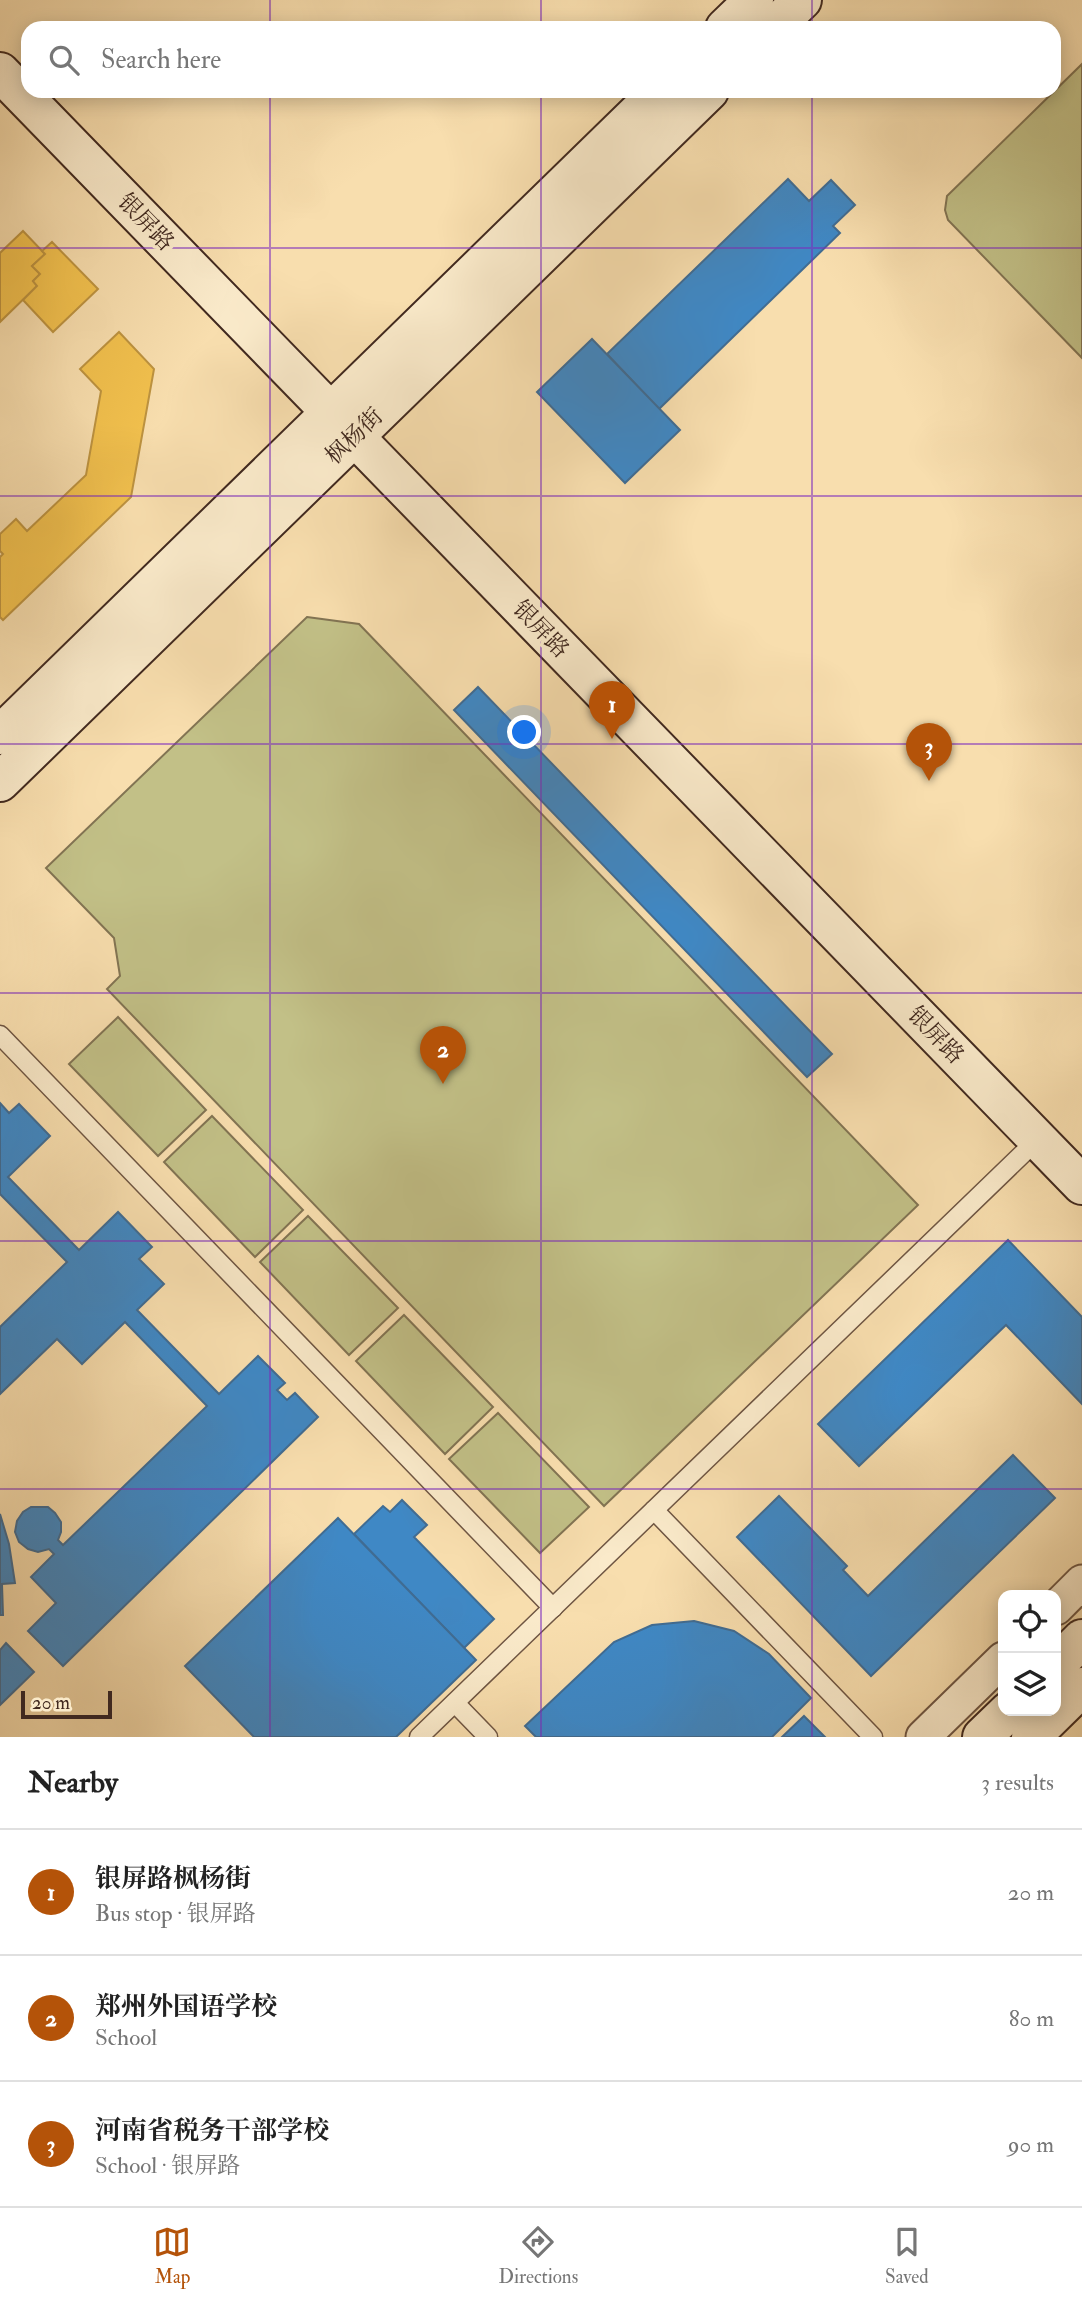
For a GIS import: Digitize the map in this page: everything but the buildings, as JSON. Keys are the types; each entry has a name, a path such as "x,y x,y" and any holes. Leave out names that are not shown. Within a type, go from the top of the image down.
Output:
{"street":[{"path":"732,21 754,0"},
{"path":"780,21 802,0"},
{"name":"银屏路","path":"0,72 21,94"},
{"name":"银屏路","path":"25,98 1082,1185"},
{"name":"枫杨街","path":"0,782 653,98"},
{"name":"枫杨街","path":"0,735 701,98"},
{"path":"1061,1603 1082,1582"},
{"path":"1061,1660 1082,1639"},
{"path":"923,1737 998,1664"},
{"path":"1031,1737 1082,1687"},
{"path":"982,1737 1004,1716"}],"lane":[{"path":"0,1035 553,1608"},
{"path":"419,1737 1038,1139"},
{"path":"654,1510 873,1737"},
{"path":"455,1703 488,1737"}],"shaded area":[{"path":"1082,64 1082,358 948,220 945,210 947,196 1047,98 1061,98 1061,85"},
{"path":"307,617 359,624 918,1205 604,1506 107,989 120,976 114,938 46,868"},
{"path":"118,1017 206,1110 158,1156 69,1064"},
{"path":"212,1116 303,1210 255,1257 164,1162"},
{"path":"308,1216 398,1308 349,1355 260,1262"},
{"path":"404,1315 493,1407 445,1454 356,1361"},
{"path":"498,1413 589,1507 540,1553 449,1459"}],"place":[{"name":"银屏路枫杨街","path":"612,739"},
{"name":"河南省税务干部学校","path":"929,781"},
{"name":"郑州外国语学校","path":"443,1084"}]}
